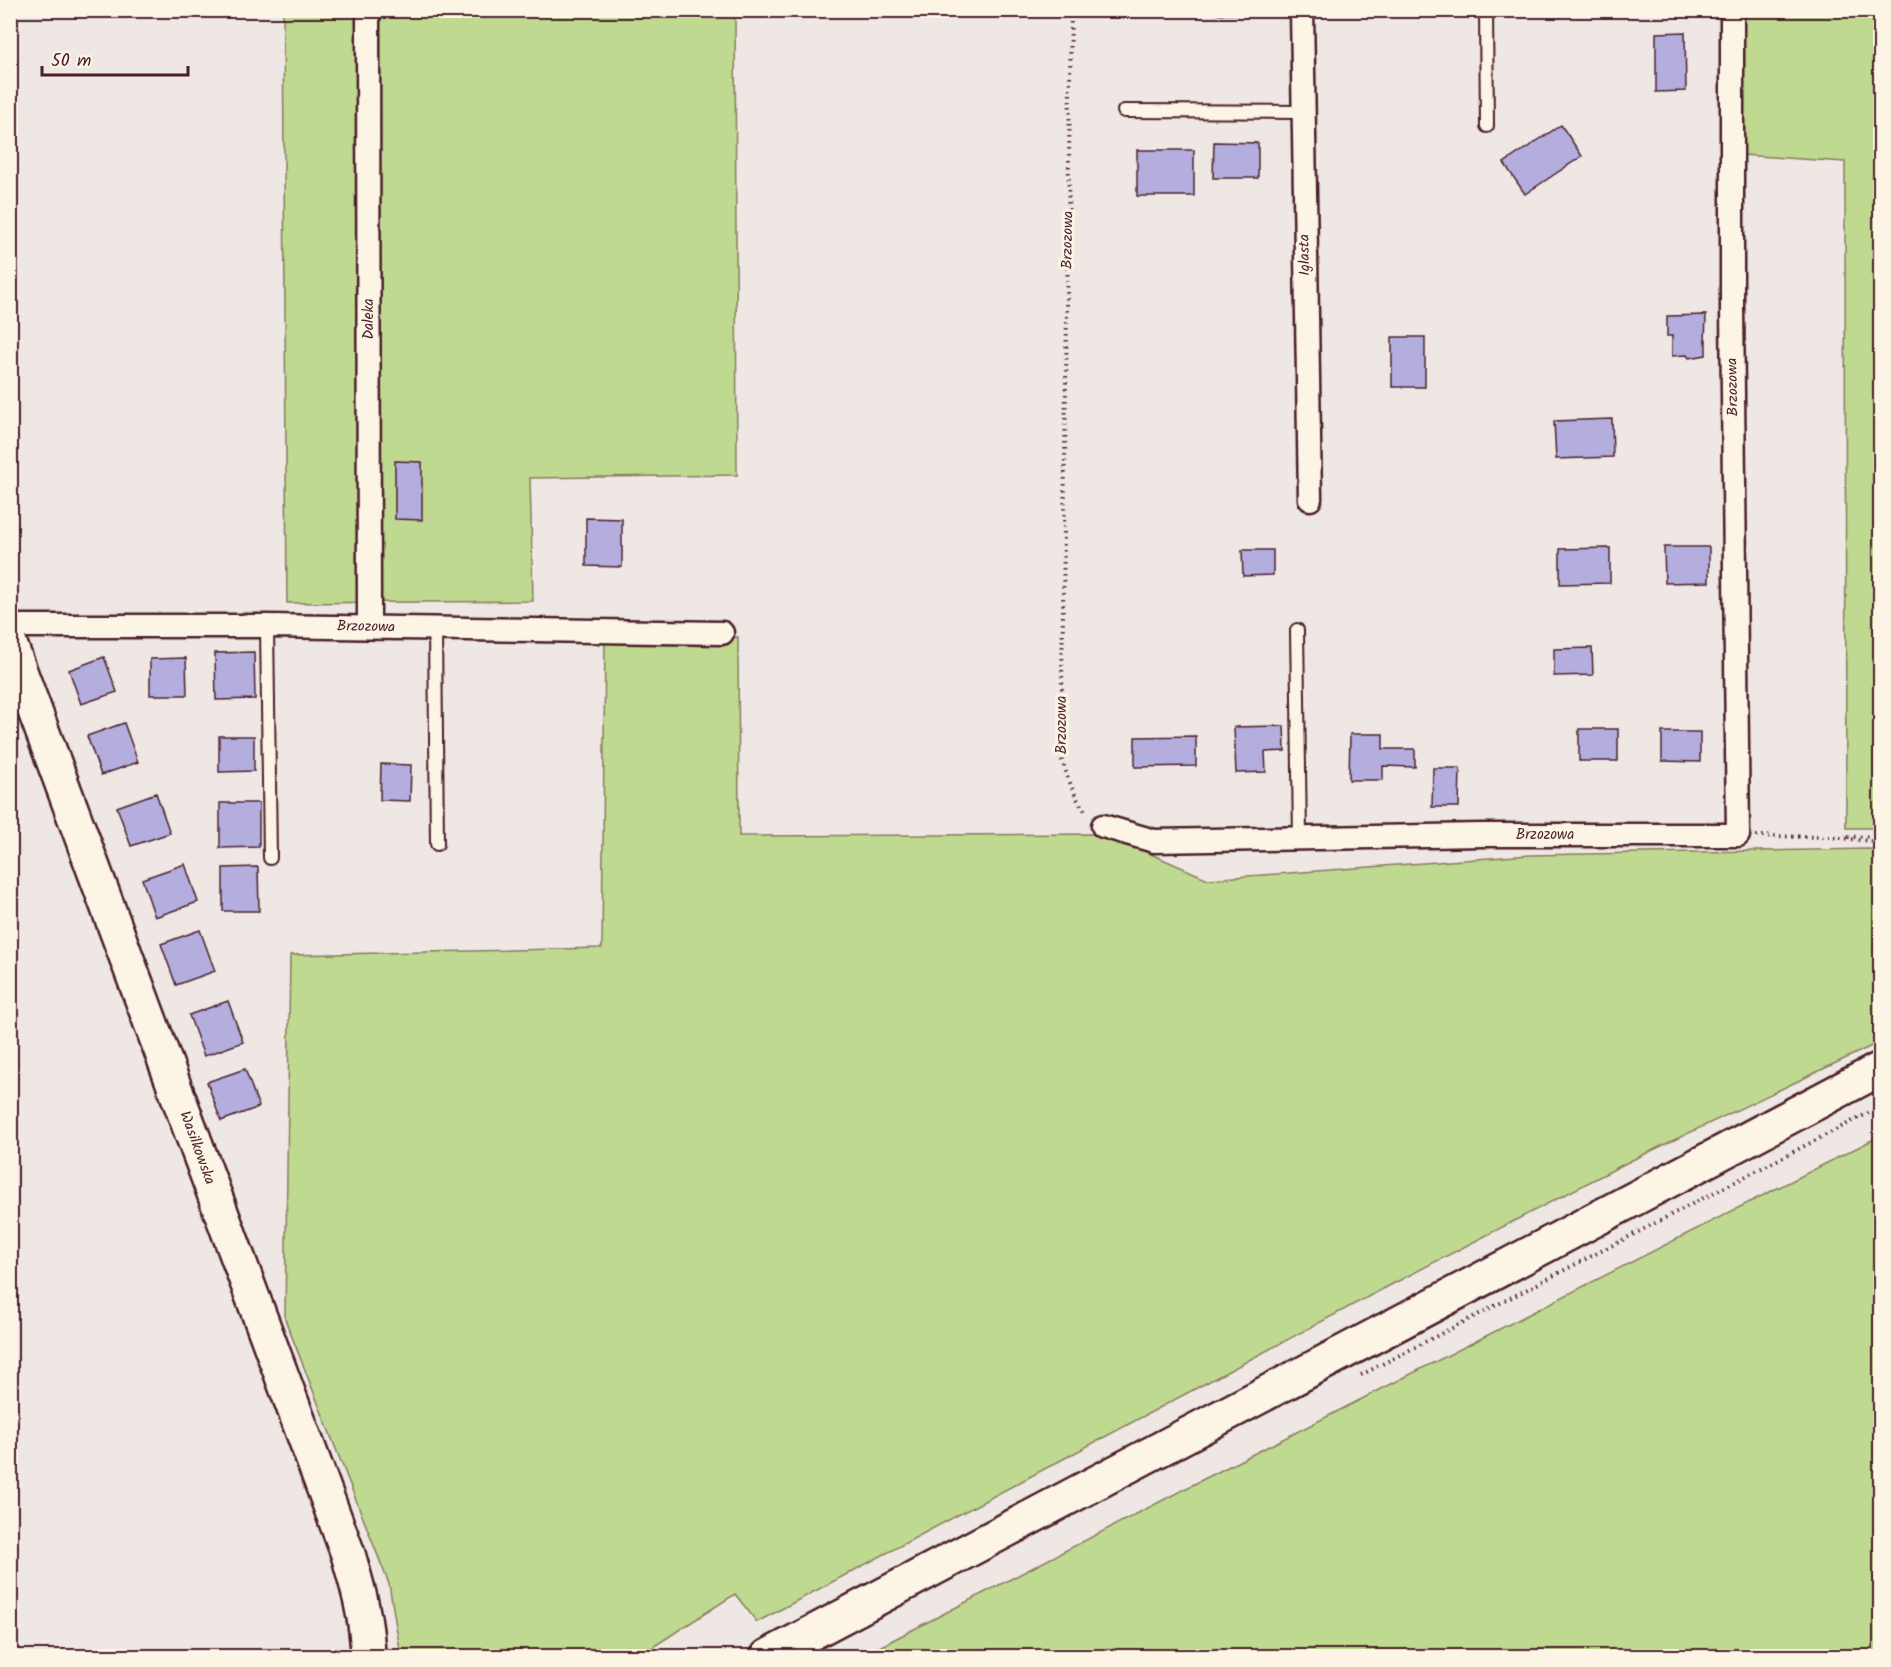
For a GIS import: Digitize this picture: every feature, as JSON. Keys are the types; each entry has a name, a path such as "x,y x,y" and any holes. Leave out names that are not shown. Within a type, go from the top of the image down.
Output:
{"main road":[{"name":"Wasilkowska","path":"10,644 348,1554 362,1599 368,1656"},
{"path":"768,1656 1881,1069"}],"street":[{"name":"Daleka","path":"368,10 369,627"},
{"name":"Iglasta","path":"1302,10 1310,499"},
{"name":"Brzozowa","path":"1103,826 1154,841 1482,835 1738,835 1732,307 1732,10"},
{"name":"Brzozowa","path":"10,626 369,627 722,633"}],"lane":[{"path":"1486,10 1487,126"},
{"path":"1124,111 1302,112"},
{"path":"267,626 270,858"},
{"path":"435,628 437,844"},
{"path":"1297,630 1300,838"}],"path":[{"name":"Brzozowa","path":"1071,10 1061,758 1084,810 1103,826"},
{"path":"1738,835 1881,836"},
{"path":"1831,837 1881,842"}],"green space":[{"path":"283,11 735,11 737,475 530,478 533,601 287,603"},
{"path":"1744,11 1880,11 1880,828 1846,828 1845,162 1742,155"},
{"path":"738,637 739,836 1105,834 1208,879 1530,855 1870,849 1880,852 1880,1042 1628,1162 1379,1291 757,1622 735,1594 639,1656 401,1656 389,1584 285,1319 290,955 602,948 605,640"},
{"path":"1880,1136 1880,1656 862,1656 1200,1481"}],"building":[{"path":"1216,10 1269,10 1269,14 1216,14"},
{"path":"1685,32 1686,91 1656,92 1656,33"},
{"path":"1561,125 1582,156 1525,194 1504,163"},
{"path":"1214,142 1258,143 1258,178 1213,178"},
{"path":"1137,150 1194,150 1194,196 1137,196"},
{"path":"1706,315 1706,355 1689,358 1687,355 1672,356 1672,336 1667,336 1667,316"},
{"path":"1392,337 1425,337 1425,387 1392,387"},
{"path":"1612,419 1613,457 1556,459 1554,421"},
{"path":"395,461 422,462 422,520 395,519"},
{"path":"586,518 622,519 622,567 586,566"},
{"path":"1664,547 1709,547 1709,582 1665,583"},
{"path":"1610,548 1610,583 1560,584 1560,549"},
{"path":"1242,550 1273,550 1273,575 1243,576"},
{"path":"1592,648 1593,675 1554,676 1554,649"},
{"path":"254,652 255,699 216,700 215,653"},
{"path":"104,657 117,692 81,704 69,670"},
{"path":"186,658 187,695 150,695 150,659"},
{"path":"124,723 138,762 101,775 87,736"},
{"path":"1284,726 1285,751 1265,752 1266,772 1236,773 1234,727"},
{"path":"1579,729 1618,729 1618,761 1579,761"},
{"path":"1662,732 1700,732 1700,762 1662,761"},
{"path":"1350,734 1383,734 1383,749 1415,749 1415,767 1383,766 1383,780 1349,780"},
{"path":"219,736 254,736 254,771 219,772"},
{"path":"1196,736 1196,766 1135,767 1135,737"},
{"path":"381,764 411,765 410,801 380,800"},
{"path":"1433,768 1460,768 1459,807 1432,807"},
{"path":"156,793 170,833 131,846 117,807"},
{"path":"220,803 259,803 259,847 220,848"},
{"path":"185,864 198,902 155,917 142,879"},
{"path":"258,867 259,911 223,911 223,868"},
{"path":"200,930 215,971 176,985 161,944"},
{"path":"228,1001 243,1042 204,1056 189,1015"},
{"path":"245,1069 259,1107 221,1121 207,1082"}]}
